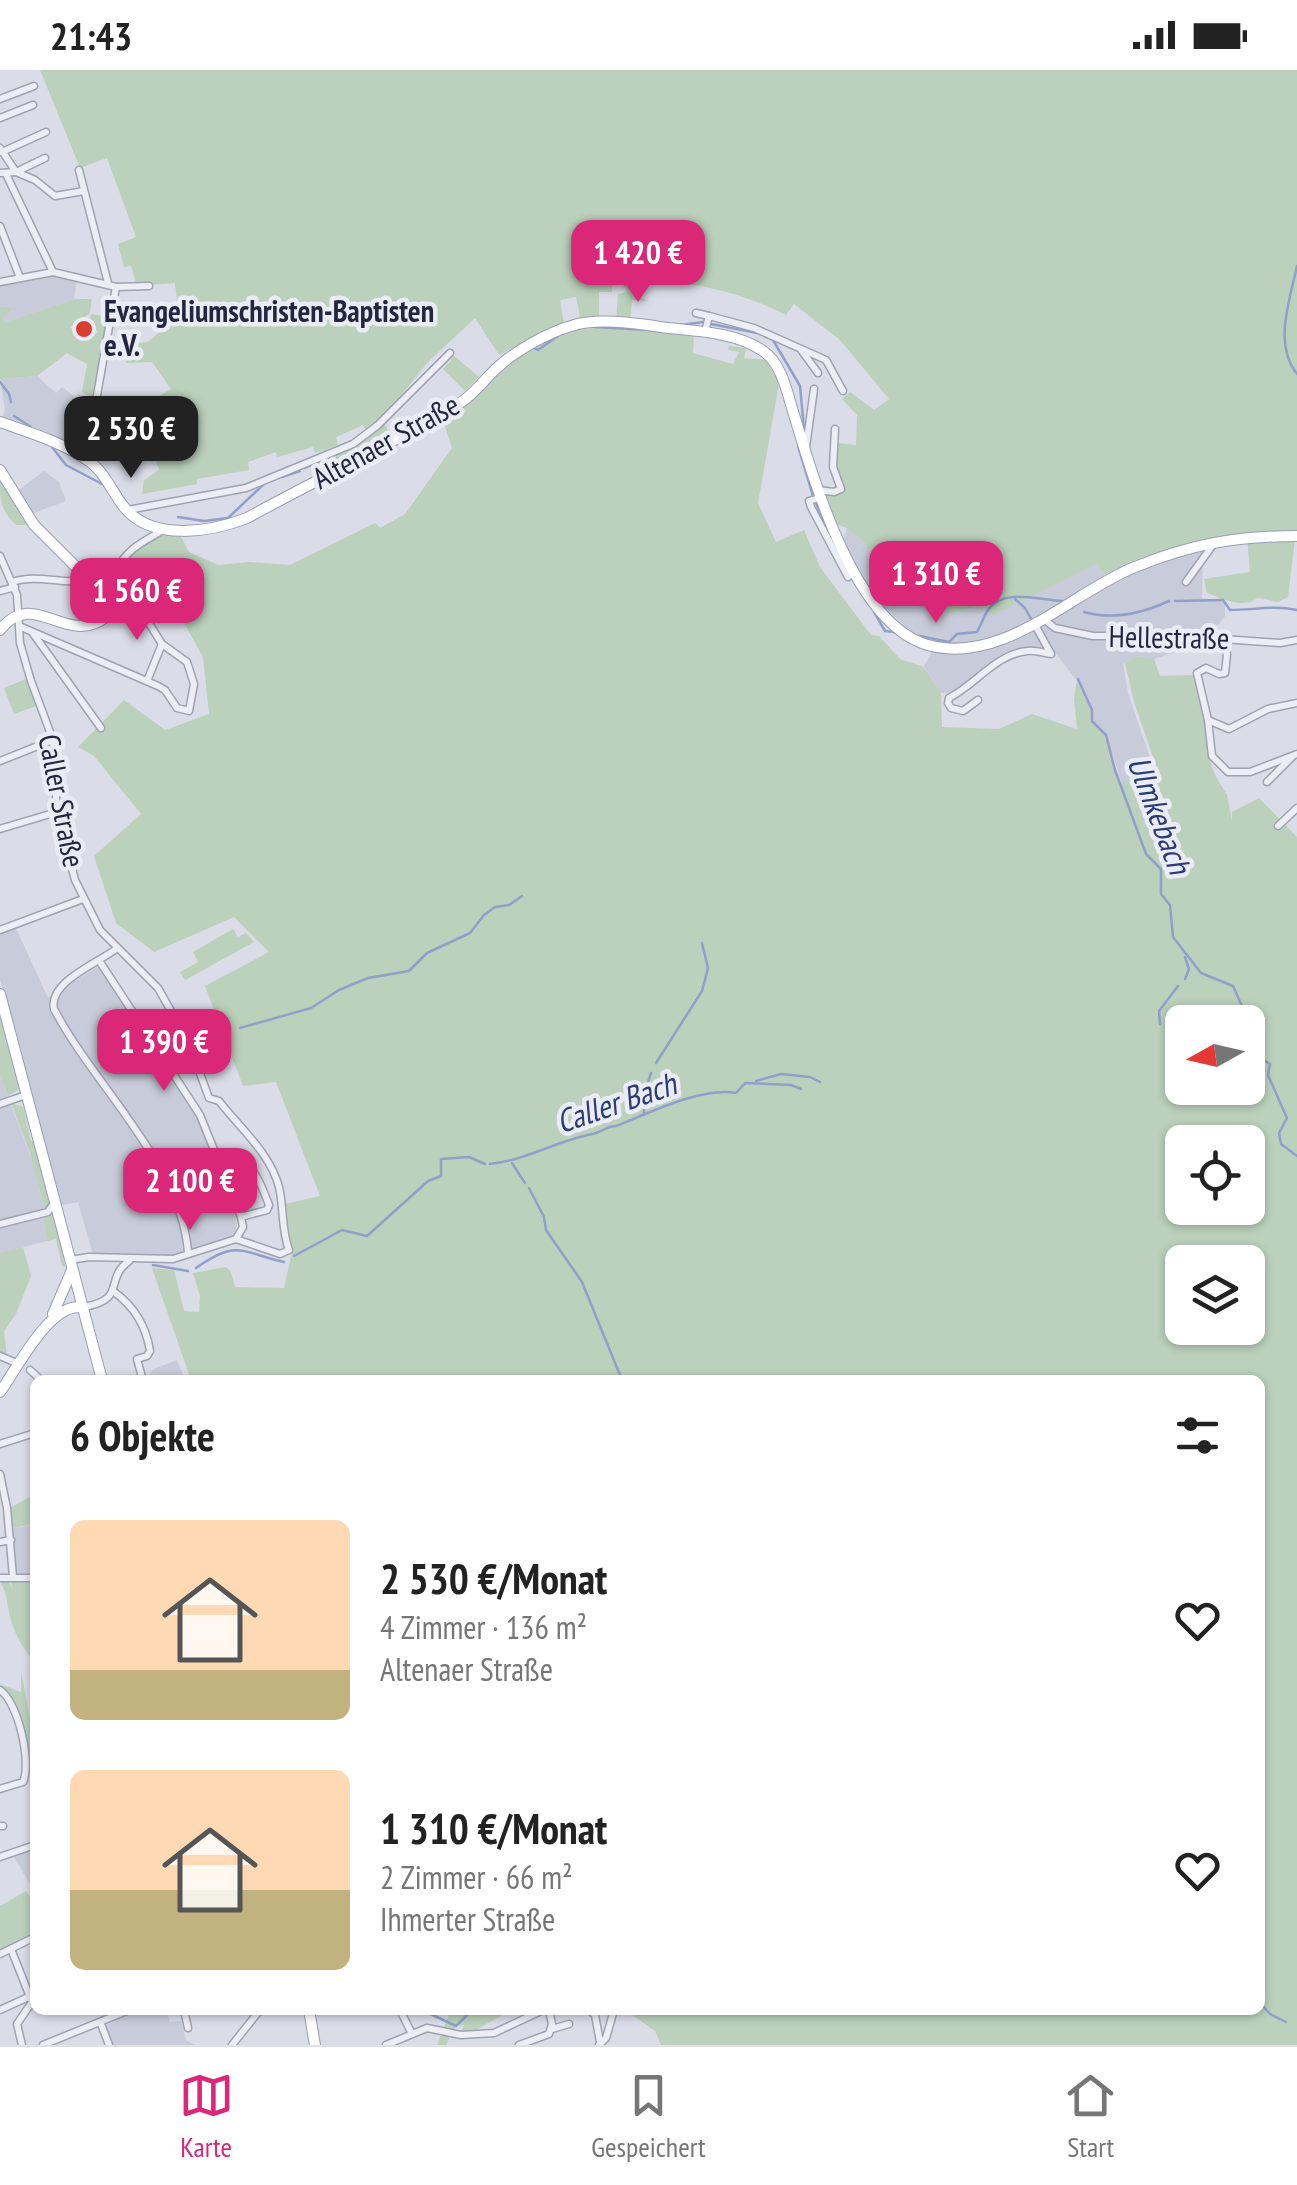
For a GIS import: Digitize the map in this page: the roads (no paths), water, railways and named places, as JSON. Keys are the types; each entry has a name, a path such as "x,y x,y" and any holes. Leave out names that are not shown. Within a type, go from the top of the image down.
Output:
{"main road":[{"name":"Altenaer Straße","path":"126,511 144,524 218,529 247,518 462,402 502,364 571,325 707,324 771,358 798,431 816,496 855,573 906,636 939,648 966,648 1040,622 1132,568 1215,541 1297,536"},
{"path":"0,422 86,459 102,473 126,511"},
{"path":"0,470 34,525 112,604 110,611 94,625 78,627 43,617 19,620 0,630"},
{"path":"0,994 54,1211 101,1375"},
{"path":"0,1392 25,1367 64,1294 71,1265"},
{"path":"48,1323 82,1308"},
{"path":"310,2015 316,2045"}],"street":[{"path":"0,99 34,86"},
{"path":"0,118 33,105"},
{"path":"46,132 1,150 16,172 35,180 55,196 84,191"},
{"path":"45,158 3,174 53,272"},
{"path":"79,170 112,285 86,459"},
{"path":"0,226 20,278"},
{"path":"0,282 53,272 112,285 149,286"},
{"path":"696,313 707,324 754,328 826,360 842,392"},
{"path":"802,350 818,373"},
{"path":"126,511 246,488 353,444 378,426 450,353"},
{"path":"805,454 814,389"},
{"path":"835,429 833,467 841,489 816,496 811,507 848,577"},
{"path":"31,631 148,681 165,690 177,708 189,711 193,674 186,662 162,644 142,612 118,596 107,596 128,552 166,528"},
{"path":"1186,582 1215,541"},
{"name":"Caller Straße","path":"0,556 13,584 20,643 30,681 53,740 57,812 83,898 100,930 158,988 188,1040 209,1098"},
{"path":"0,592 26,577 79,582 89,579"},
{"path":"19,620 101,728"},
{"path":"978,700 963,711 952,709 948,703 949,698 986,670 1020,652 1051,654 1040,622"},
{"name":"Hellestraße","path":"1040,622 1085,635 1154,641 1297,640"},
{"path":"1222,639 1226,671 1221,675 1204,668 1198,674 1212,756 1226,772 1246,773 1295,755"},
{"path":"148,681 162,644"},
{"path":"1208,720 1229,728 1268,709 1297,703"},
{"path":"0,762 53,740"},
{"path":"1267,782 1295,755"},
{"path":"1278,826 1297,808"},
{"path":"0,829 57,812"},
{"path":"0,930 83,898"},
{"path":"116,949 57,989 52,1001 176,1200 188,1252"},
{"path":"100,962 192,1103 221,1162 243,1227 236,1239"},
{"path":"0,1104 26,1095"},
{"path":"71,1265 113,1259 173,1259 236,1239 280,1254 288,1253 279,1188 269,1162 219,1101 209,1098 192,1103"},
{"path":"221,1162 236,1158 248,1164 269,1205 267,1210 240,1217"},
{"path":"0,1223 54,1211"},
{"path":"113,1259 119,1268"},
{"path":"82,1308 106,1302 119,1268 135,1259"},
{"path":"113,1291 133,1308 145,1331 150,1352 137,1359 141,1375"},
{"path":"0,1356 35,1375"},
{"path":"0,1444 30,1435"},
{"path":"0,1474 13,1577"},
{"path":"0,1542 11,1540"},
{"path":"0,1578 30,1578"},
{"path":"0,1690 14,1705 26,1767 23,1782 0,1788"},
{"path":"0,1857 30,1847"},
{"path":"0,1954 30,1940"},
{"path":"11,1949 30,1989"},
{"path":"0,2010 30,1996"},
{"path":"22,2045 16,2024 30,2006"},
{"path":"43,2045 119,2015"},
{"path":"185,2015 188,2028"},
{"path":"232,2045 256,2015"},
{"path":"402,2015 412,2034"},
{"path":"386,2045 433,2028 460,2035 494,2033 535,2015"},
{"path":"547,2015 551,2030"},
{"path":"595,2015 599,2044"},
{"path":"599,2044 606,2038 613,2015"},
{"path":"100,2024 109,2045"},
{"path":"520,2045 569,2024"}],"waterway":[{"path":"1297,266 1285,336 1290,362 1297,374"},
{"path":"681,325 703,322"},
{"path":"711,324 757,333"},
{"path":"594,327 650,330"},
{"path":"534,348 538,350 558,336"},
{"path":"773,340 800,386 804,429"},
{"path":"490,368 506,354"},
{"path":"0,382 11,402"},
{"path":"434,410 451,403"},
{"path":"412,420 430,412"},
{"path":"14,416 31,427"},
{"path":"328,458 344,459 389,432"},
{"path":"798,446 834,545"},
{"path":"52,447 66,465 102,484"},
{"path":"304,468 321,461"},
{"path":"282,477 300,471"},
{"path":"178,517 204,521 228,518 265,483"},
{"path":"920,636 949,642 957,634 977,632 988,610 1004,599 1065,601"},
{"path":"1015,599 1031,619"},
{"path":"1175,601 1223,600 1230,610 1297,610"},
{"path":"1084,612 1127,614 1169,601"},
{"path":"874,612 885,631 894,632"},
{"name":"Ulmkebach","path":"1078,679 1092,710 1092,721 1106,735 1146,854 1161,869 1161,894 1170,905 1173,937 1201,973 1233,986 1256,1038 1253,1054 1270,1064 1268,1075 1287,1118 1279,1133 1281,1144 1297,1156"},
{"path":"240,1028 311,1008 368,978 409,971 427,953 470,933 495,907 509,905 522,896"},
{"path":"656,1063 702,991 708,968 702,943"},
{"path":"1185,957 1189,969 1185,979"},
{"path":"1160,1024 1159,1011 1178,986"},
{"path":"644,1115 651,1073"},
{"name":"Caller Bach","path":"756,1081 781,1074 820,1082"},
{"name":"Caller Bach","path":"490,1164 596,1133 692,1097 736,1093 745,1083 801,1089"},
{"name":"Caller Bach","path":"294,1256 342,1230 367,1236 428,1181 441,1176 441,1159 469,1157 485,1164"},
{"path":"512,1163 525,1183"},
{"path":"529,1188 544,1217 546,1230 582,1282 620,1375"},
{"name":"Caller Bach","path":"196,1268 221,1253 239,1250 284,1262"},
{"name":"Caller Bach","path":"153,1265 188,1271"},
{"path":"1265,2008 1286,2022"},
{"path":"433,2015 456,2026 467,2015"}],"place":[{"name":"Evangeliumschristen-Baptisten e.V.","path":"84,329"}]}
